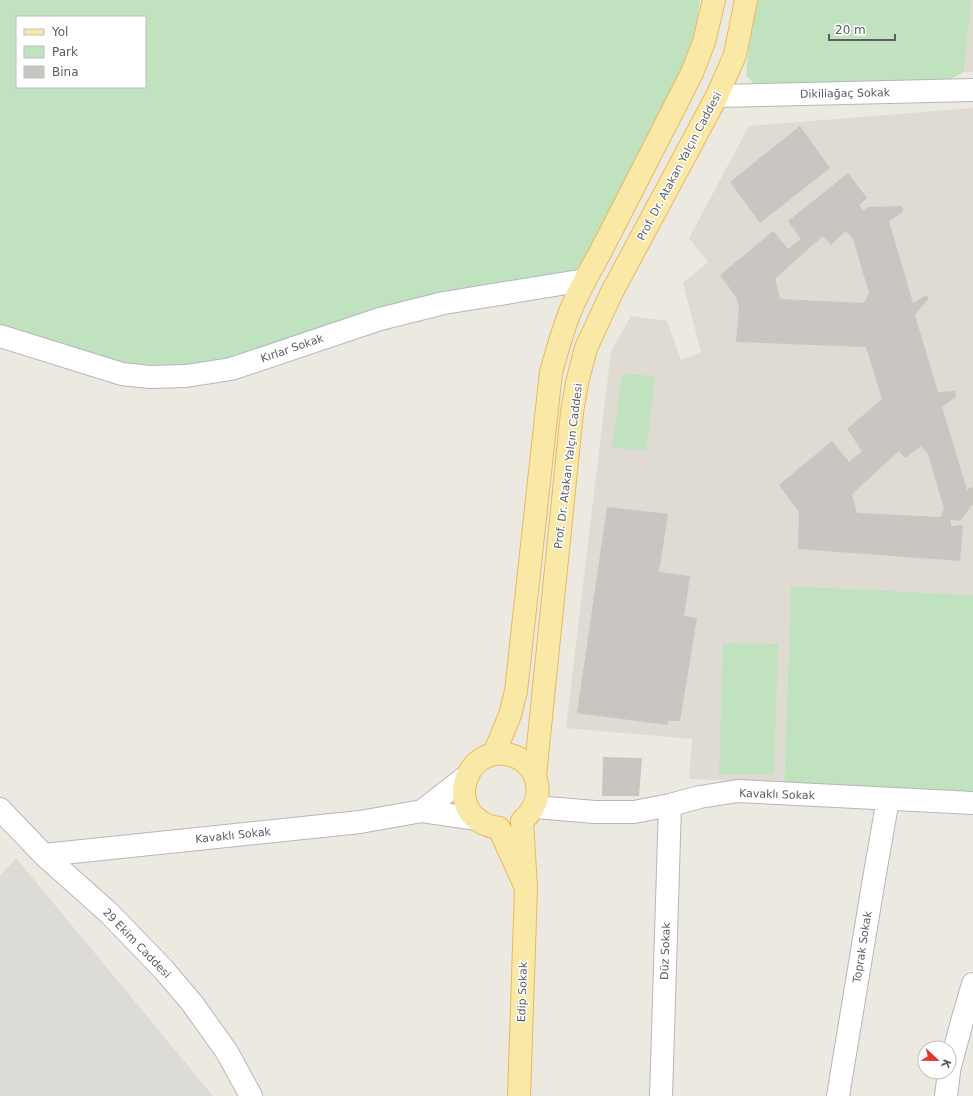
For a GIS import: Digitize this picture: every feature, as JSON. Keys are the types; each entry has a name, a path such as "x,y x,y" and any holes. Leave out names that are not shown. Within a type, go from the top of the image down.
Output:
{"main road":[{"path":"494,754 510,715 516,691 551,372 561,336 570,311 585,280 692,73 704,42 714,0"},
{"name":"Prof. Dr. Atakan Yalçın Caddesi","path":"535,776 572,412 586,348 612,292 717,96 735,54 746,0"},
{"path":"526,888 499,828 487,825 477,819 469,810 464,799 464,787 467,776 473,766 483,758 494,754 507,754 518,758 528,765 535,776 538,786 538,796 529,814"},
{"name":"Edip Sokak","path":"519,1096 529,814"}],"street":[{"name":"Dikiliağaç Sokak","path":"717,96 973,90"},
{"name":"Kırlar Sokak","path":"0,336 122,374 150,377 186,376 231,369 380,319 444,303 585,280"},
{"path":"422,811 467,776"},
{"name":"Kavaklı Sokak","path":"529,814 634,812 700,797 738,791 973,803"},
{"name":"Toprak Sokak","path":"838,1096 874,873 888,799"},
{"name":"Düz Sokak","path":"661,1096 670,805"},
{"name":"29 Ekim Caddesi","path":"0,809 44,855 109,913 169,976 192,1003 226,1052 251,1096"},
{"path":"422,811 477,819"},
{"name":"Kavaklı Sokak","path":"44,855 360,822 422,811"},
{"path":"499,828 512,826 529,814"},
{"path":"957,1041 973,984"},
{"path":"946,1096 948,1080"}],"shaded area":[{"path":"971,0 973,0 973,72 964,72"},
{"path":"973,108 973,595 791,586 784,782 689,779 692,739 566,728 611,351 631,316 667,321 681,360 701,352 683,283 708,262 689,238 749,126"},
{"path":"16,858 213,1096 0,1096 0,876"}],"green space":[{"path":"0,0 700,0 693,49 579,271 210,362 154,366 125,364 0,327"},
{"path":"754,0 971,0 964,72 940,85 765,96 746,75"},
{"path":"622,374 655,376 646,451 612,447"},
{"path":"791,586 973,595 973,795 784,782"},
{"path":"723,643 778,644 774,775 719,775"}],"building":[{"path":"800,126 830,168 760,223 730,182"},
{"path":"848,173 867,198 859,205 864,211 867,207 902,206 903,212 889,221 913,303 926,295 929,298 915,315 938,392 955,391 956,397 942,407 967,490 973,486 973,504 960,521 951,519 951,526 963,525 960,561 798,549 799,512 779,485 832,441 849,462 862,451 847,429 882,399 866,347 736,342 739,308 736,297 720,275 773,231 788,249 801,239 788,221","holes":["846,231 853,239 869,293 864,303 780,299 775,279 823,236 831,245","921,446 928,454 944,509 941,517 857,513 852,494 899,451 905,458"]},
{"path":"607,507 668,514 659,572 690,576 684,616 697,618 680,721 668,721 667,725 577,713"},
{"path":"603,757 642,758 639,796 602,796"}]}
